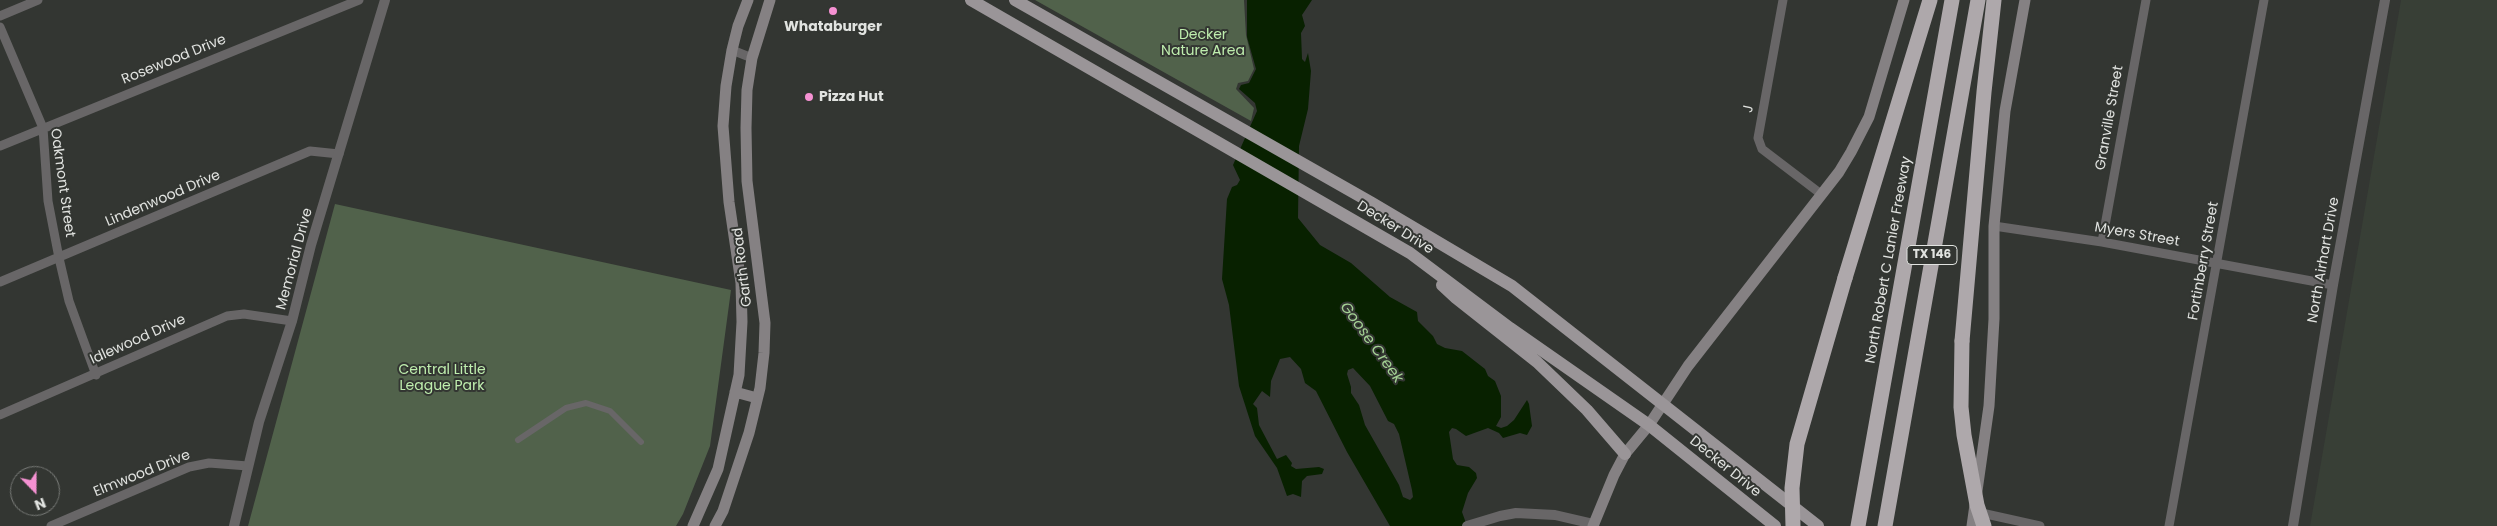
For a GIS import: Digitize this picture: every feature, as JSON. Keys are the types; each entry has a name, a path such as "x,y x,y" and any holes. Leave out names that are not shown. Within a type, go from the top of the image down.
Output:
{"highway":[{"path":"1793,526 1792,488 1797,444 1845,278 1930,0"},
{"name":"North Robert C Lanier Freeway","path":"1858,526 1952,0"},
{"name":"TX 146","path":"1887,519 1978,0"},
{"path":"1984,526 1977,504 1964,435 1961,407 1962,342 1994,0"}],"main road":[{"name":"Garth Road","path":"693,526 718,469 739,375 742,322 741,283 724,153 724,106 732,50 748,0"},
{"name":"Garth Road","path":"715,526 723,511 741,460 757,398 764,354 765,323 746,152 747,90 752,58 770,0"},
{"name":"Decker Drive","path":"971,0 1410,253 1510,328 1649,425 1775,526"},
{"name":"Decker Drive","path":"1015,0 1326,179 1372,203 1512,286 1818,526"},
{"path":"1594,525 1614,475 1625,454 1649,425 1688,366 1838,172 1869,117 1904,0"},
{"path":"1972,526 1989,406 1994,319 1994,226 2005,111 2025,0"},
{"path":"724,153 746,152"},
{"path":"1410,253 1456,298 1537,362 1587,410 1625,454"},
{"path":"741,283 761,280"},
{"path":"735,392 757,398"}],"street":[{"path":"0,16 38,0"},
{"name":"Rosewood Drive","path":"0,146 359,0"},
{"name":"Memorial Drive","path":"234,526 248,466 292,321 311,245 385,0"},
{"name":"J","path":"1783,0 1758,138 1762,149 1821,194"},
{"name":"Granville Street","path":"2102,242 2146,0"},
{"name":"Fortinberry Street","path":"2168,526 2218,263 2264,0"},
{"name":"North Airhart Drive","path":"2292,526 2384,0"},
{"name":"Oakmont Street","path":"0,27 42,128 48,201 60,258 72,311 96,375"},
{"path":"732,50 752,58"},
{"name":"Lindenwood Drive","path":"0,282 310,152 339,154"},
{"name":"Myers Street","path":"1994,226 2102,242 2333,285"},
{"name":"Idlewood Drive","path":"0,415 96,375 227,316 244,314 292,321"},
{"path":"518,440 566,408 586,403 610,410 641,442"},
{"name":"Elmwood Drive","path":"51,526 189,467 209,464 248,466"},
{"path":"1974,511 2040,526"},
{"path":"1467,526 1516,513 1536,513 1594,525"}],"shaded area":[{"path":"2401,0 2497,0 2497,526 2310,526"}],"green space":[{"name":"Decker Nature Area","path":"1035,0 1244,0 1246,35 1254,69 1248,81 1238,83 1236,89 1254,108 1251,121"},
{"name":"Central Little League Park","path":"335,204 731,290 710,446 683,514 676,526 248,526"}],"water":[{"name":"Goose Creek","path":"1247,0 1312,0 1302,15 1305,26 1301,33 1302,59 1305,62 1308,53 1311,71 1308,109 1299,146 1298,218 1320,245 1351,263 1390,297 1417,312 1418,321 1433,336 1437,344 1445,348 1462,351 1485,369 1488,376 1495,381 1501,396 1501,417 1496,426 1501,428 1507,426 1514,420 1527,400 1529,404 1532,426 1527,435 1520,433 1503,438 1499,433 1488,428 1466,436 1452,428 1449,432 1453,459 1457,465 1469,467 1476,473 1477,478 1468,493 1462,512 1467,526 1390,526 1347,452 1316,391 1305,383 1301,369 1290,357 1280,359 1271,381 1270,397 1262,391 1253,404 1257,408 1259,425 1277,459 1286,455 1292,463 1291,466 1296,469 1319,467 1324,469 1322,474 1307,476 1302,481 1301,497 1293,494 1287,496 1277,468 1255,436 1239,386 1229,305 1222,279 1227,199 1232,187 1237,185 1240,180 1233,165 1257,111 1255,103 1239,89 1241,85 1249,83 1256,69 1247,37","holes":["1353,368 1370,386 1388,421 1394,424 1399,434 1412,490 1413,497 1410,500 1403,497 1399,485 1365,425 1359,405 1351,393 1347,374 1348,370"]}],"place":[{"name":"Whataburger","path":"833,11"},
{"name":"Pizza Hut","path":"809,97"}]}
